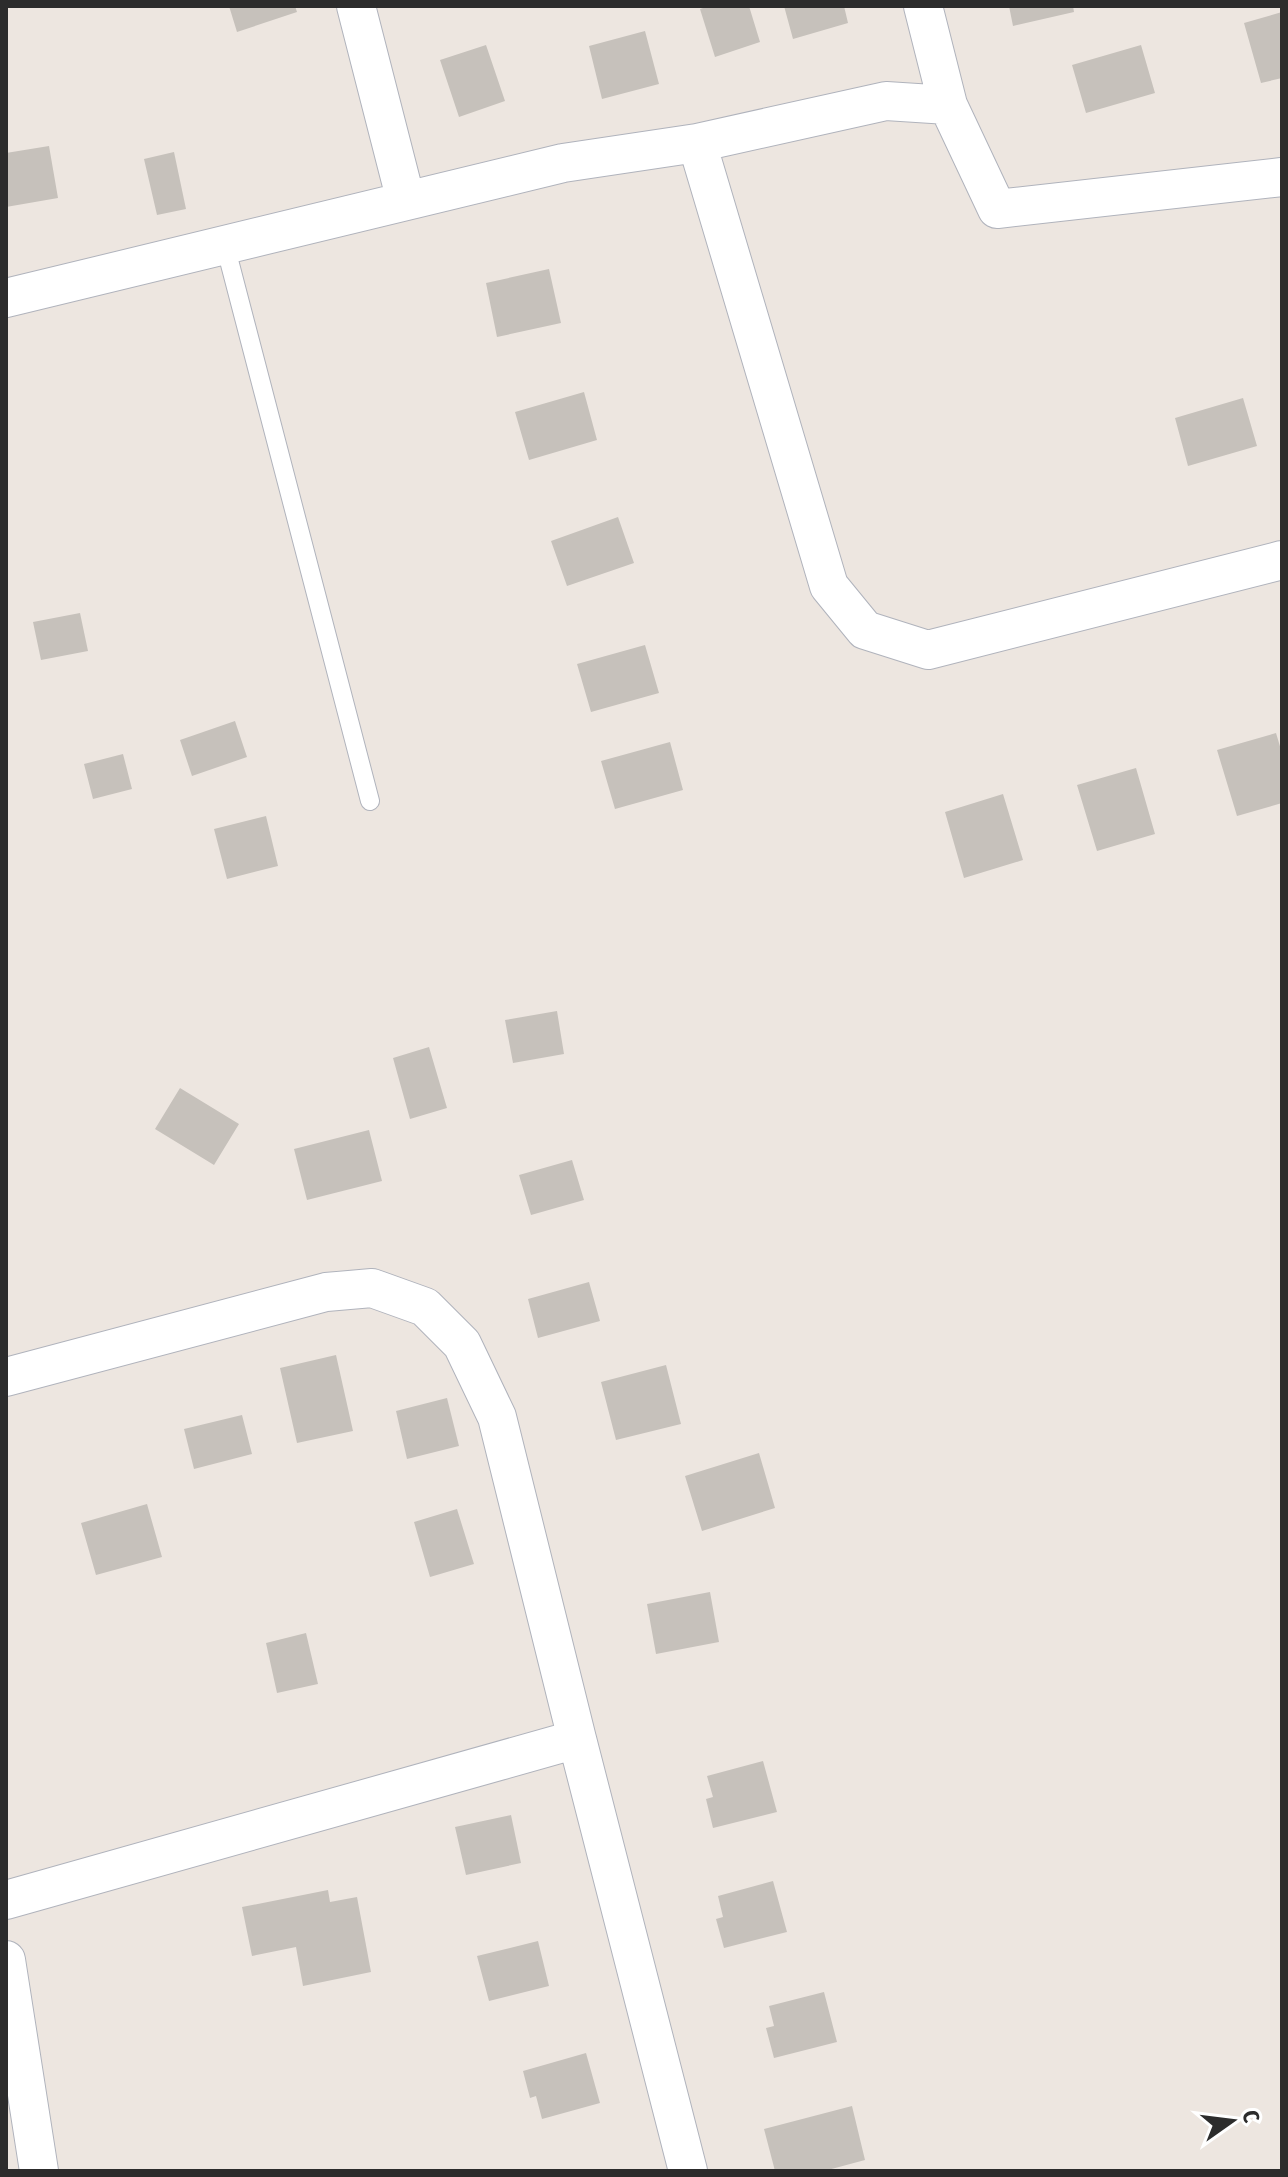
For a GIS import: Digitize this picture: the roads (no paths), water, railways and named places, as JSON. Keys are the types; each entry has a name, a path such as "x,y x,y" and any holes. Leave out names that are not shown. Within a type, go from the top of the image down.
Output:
{"street":[{"path":"356,6 406,201"},
{"path":"923,6 948,105 997,209 1282,177"},
{"path":"6,298 563,163 697,143 886,101 948,105"},
{"path":"697,143 829,586 865,630 928,650 1282,560"},
{"path":"6,1377 326,1292 372,1288 425,1307 462,1344 497,1417 688,2171"},
{"path":"6,1900 577,1739"},
{"path":"6,1960 39,2171"}],"lane":[{"path":"225,245 370,801"}]}
